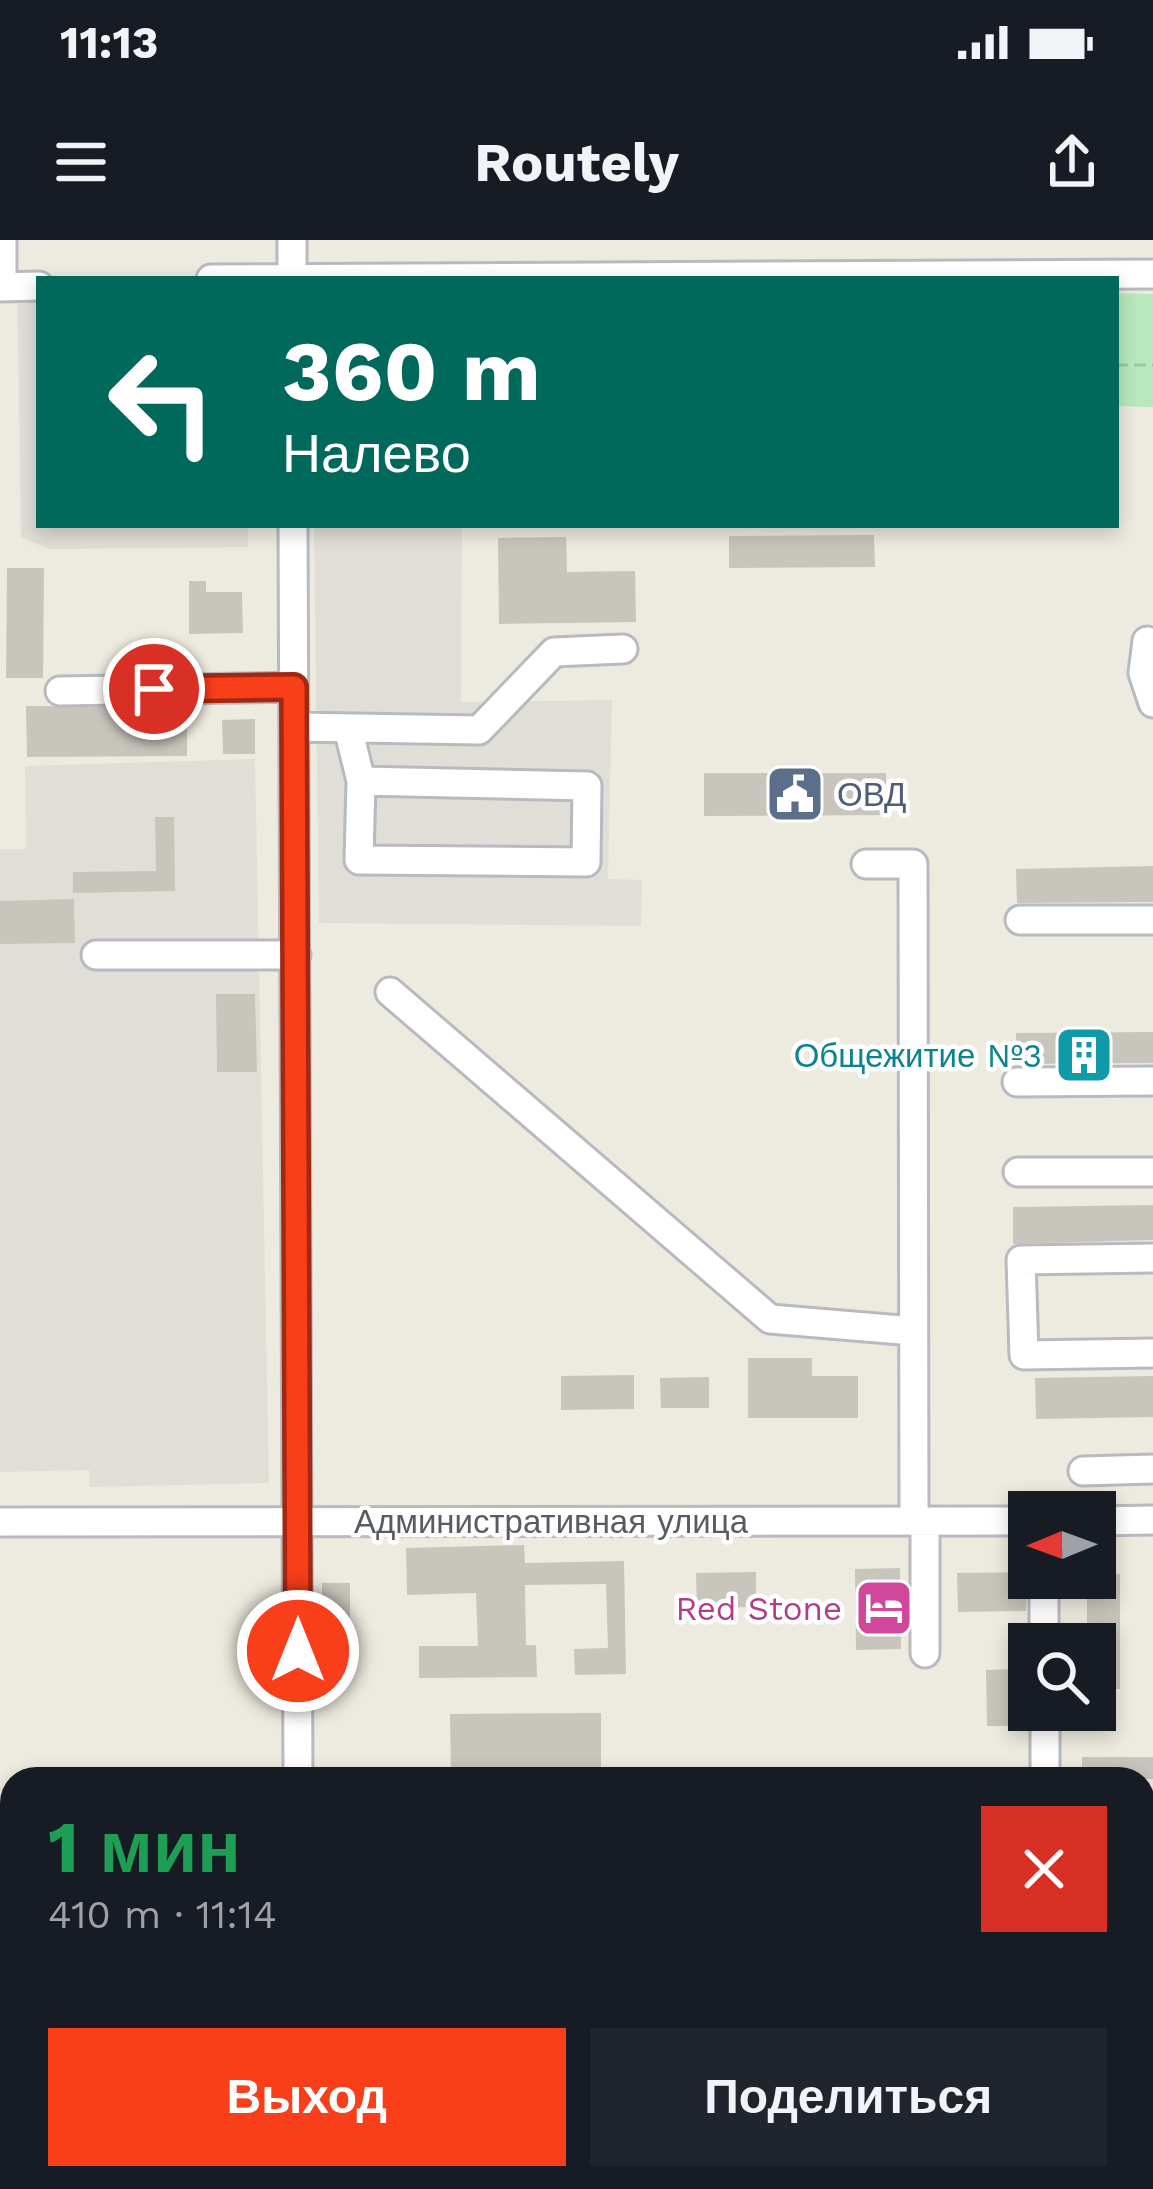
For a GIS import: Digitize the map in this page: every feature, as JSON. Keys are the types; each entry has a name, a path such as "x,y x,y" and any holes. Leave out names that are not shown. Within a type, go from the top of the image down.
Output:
{"street":[{"path":"2,240 1,287 36,286"},
{"path":"292,240 292,276"},
{"path":"579,276 1153,274"},
{"path":"293,528 298,1767"},
{"path":"1147,641 1143,673 1153,703"},
{"path":"294,727 479,730 554,652 623,649"},
{"path":"60,691 294,687"},
{"path":"348,728 361,781 359,860 586,862 587,786 361,781"},
{"path":"866,864 914,864 913,1331 925,1653"},
{"path":"1020,920 1153,920"},
{"path":"96,955 296,955"},
{"path":"390,992 770,1319 913,1331"},
{"path":"1017,1082 1153,1082"},
{"path":"1018,1172 1153,1172"},
{"path":"1153,1258 1021,1260 1024,1355 1153,1352"},
{"path":"1083,1471 1153,1469"},
{"path":"1116,1521 1153,1520"},
{"name":"Административная улица","path":"0,1522 1008,1522"},
{"path":"1045,1731 1045,1767"}],"path":[{"path":"1119,365 1153,365"}],"shaded area":[{"path":"17,287 36,287 36,528 248,528 248,547 49,549 21,537"},
{"path":"314,528 462,528 461,702 612,700 608,879 642,880 641,926 319,923"},
{"path":"255,759 269,1483 90,1487 89,1470 0,1472 0,849 26,849 25,766"}],"green space":[{"path":"1119,293 1153,294 1153,407 1119,406"}],"building":[{"path":"874,535 875,567 729,568 729,536"},
{"path":"566,537 567,572 635,571 636,622 499,624 498,538"},
{"path":"7,568 44,568 43,678 6,678"},
{"path":"189,581 206,581 206,592 242,592 243,633 189,634"},
{"path":"26,706 187,707 187,756 27,757"},
{"path":"255,719 255,754 223,754 222,720"},
{"name":"ОВД","path":"704,773 886,773 886,815 704,816"},
{"path":"155,817 174,817 175,891 73,893 73,872 156,871"},
{"path":"1153,866 1153,902 1017,903 1016,869"},
{"path":"74,899 75,943 0,944 0,901"},
{"path":"216,994 255,994 257,1072 217,1072"},
{"name":"Общежитие №3","path":"1153,1032 1153,1063 1016,1064 1016,1033"},
{"path":"1153,1205 1153,1240 1013,1244 1013,1207"},
{"path":"748,1358 812,1358 812,1376 858,1376 858,1418 748,1418"},
{"path":"634,1375 634,1409 561,1410 561,1376"},
{"path":"1153,1376 1153,1417 1036,1419 1035,1378"},
{"path":"709,1377 709,1408 661,1408 660,1378"},
{"path":"524,1545 525,1563 624,1561 626,1674 575,1675 574,1649 608,1648 606,1584 525,1585 526,1645 536,1645 537,1677 419,1678 419,1646 478,1646 476,1593 407,1595 406,1548"},
{"name":"Red Stone","path":"900,1568 901,1649 856,1650 855,1569"},
{"path":"756,1572 756,1607 697,1608 696,1573"},
{"path":"1008,1572 1008,1599 1027,1599 1026,1611 958,1612 957,1573"},
{"path":"1116,1574 1120,1574 1120,1689 1116,1689 1116,1623 1087,1623 1087,1599 1116,1599"},
{"path":"322,1583 350,1583 350,1627 322,1627"},
{"path":"1008,1669 1008,1726 987,1726 986,1670"},
{"path":"601,1713 601,1767 451,1767 450,1714"},
{"path":"1082,1757 1153,1757 1153,1767 1082,1767"}],"place":[{"name":"ОВД","path":"795,794"},
{"name":"Общежитие №3","path":"1084,1055"},
{"name":"Red Stone","path":"884,1608"}],"route":[{"path":"154,689 294,687 298,1651"}]}
